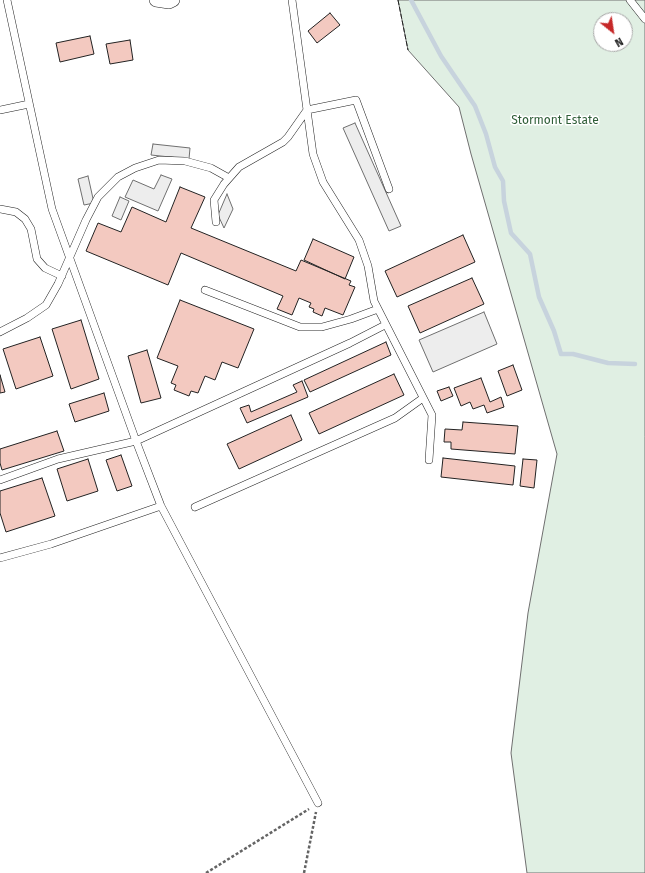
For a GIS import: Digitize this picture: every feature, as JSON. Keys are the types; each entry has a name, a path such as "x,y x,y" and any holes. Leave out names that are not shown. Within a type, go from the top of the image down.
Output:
{"street":[{"path":"156,0 169,2 173,0"}],"lane":[{"path":"7,0 52,209 161,506 318,803"},
{"path":"292,0 313,154 323,182 359,240 368,266 374,301 432,415 429,460"},
{"path":"630,0 645,19"},
{"path":"216,222 214,200 229,178 239,167 288,137 307,110 356,100 389,188"},
{"path":"0,110 30,104"},
{"path":"0,332 28,318 46,305 62,276 98,196 118,177 135,168 159,160 185,161 210,168 229,178"},
{"path":"0,210 6,209 16,212 25,219 31,229 37,259 45,268 62,276"},
{"path":"205,290 300,327 322,327 351,319 378,309"},
{"path":"0,480 58,459 136,441 350,342 385,324"},
{"path":"195,507 395,418 423,398"},
{"path":"0,558 51,544 161,506"}],"path":[{"path":"206,873 318,803"},
{"path":"304,873 318,803"}],"green space":[{"name":"Stormont Estate","path":"398,0 645,0 645,873 527,873 511,753 528,613 557,454 471,154 459,107 408,50"}],"shaded area":[{"path":"355,123 401,226 389,231 343,128"},
{"path":"153,144 190,148 189,159 151,155"},
{"path":"161,175 172,179 158,211 125,197 133,180 154,189"},
{"path":"88,176 94,203 84,205 78,179"},
{"path":"227,194 233,209 224,228 218,215"},
{"path":"120,197 129,201 121,220 112,216"},
{"path":"484,312 497,344 433,372 419,340"}],"building":[{"path":"330,13 340,25 317,43 308,31"},
{"path":"90,36 94,54 60,62 56,43"},
{"path":"130,40 133,60 110,64 106,44"},
{"path":"180,187 205,197 191,228 296,271 301,260 351,281 349,285 355,287 343,315 325,308 322,316 313,312 314,309 309,307 311,303 299,298 292,315 277,309 283,296 181,253 168,285 86,251 98,223 121,232 132,207 166,222"},
{"path":"463,235 475,262 397,297 385,271"},
{"path":"313,239 354,257 345,279 304,260"},
{"path":"472,278 484,304 420,333 408,306"},
{"path":"180,300 254,329 238,368 222,362 215,380 205,376 198,393 191,391 189,396 174,390 176,385 171,383 178,366 157,358"},
{"path":"81,320 99,379 71,389 52,329"},
{"path":"40,337 53,376 16,389 3,349"},
{"path":"386,342 391,355 310,392 304,380"},
{"path":"147,350 161,398 141,403 128,356"},
{"path":"513,365 522,390 507,396 498,371"},
{"path":"394,374 404,395 319,434 309,413"},
{"path":"0,375 5,392 0,393"},
{"path":"481,378 490,402 501,397 504,407 487,413 484,405 473,409 470,402 461,406 454,388"},
{"path":"302,381 308,397 247,423 240,408 249,405 251,412 297,392 293,385"},
{"path":"449,387 453,396 441,401 437,391"},
{"path":"104,393 109,411 75,422 69,404"},
{"path":"291,415 302,440 239,469 227,444"},
{"path":"463,422 518,426 515,454 451,449 451,442 444,442 445,429 462,430"},
{"path":"57,431 64,451 2,470 0,463 0,449"},
{"path":"121,455 132,486 117,491 106,460"},
{"path":"443,458 515,466 513,485 441,477"},
{"path":"88,459 98,491 67,501 57,469"},
{"path":"523,459 537,460 534,488 520,486"},
{"path":"42,478 55,516 6,532 0,513 0,491"}],"waterway":[{"path":"411,0 441,56 475,106 486,134 495,167 503,181 504,201 511,233 530,254 539,297 554,331 561,354 573,354 608,363 635,364"}],"fence":[{"path":"398,0 408,50"}]}
